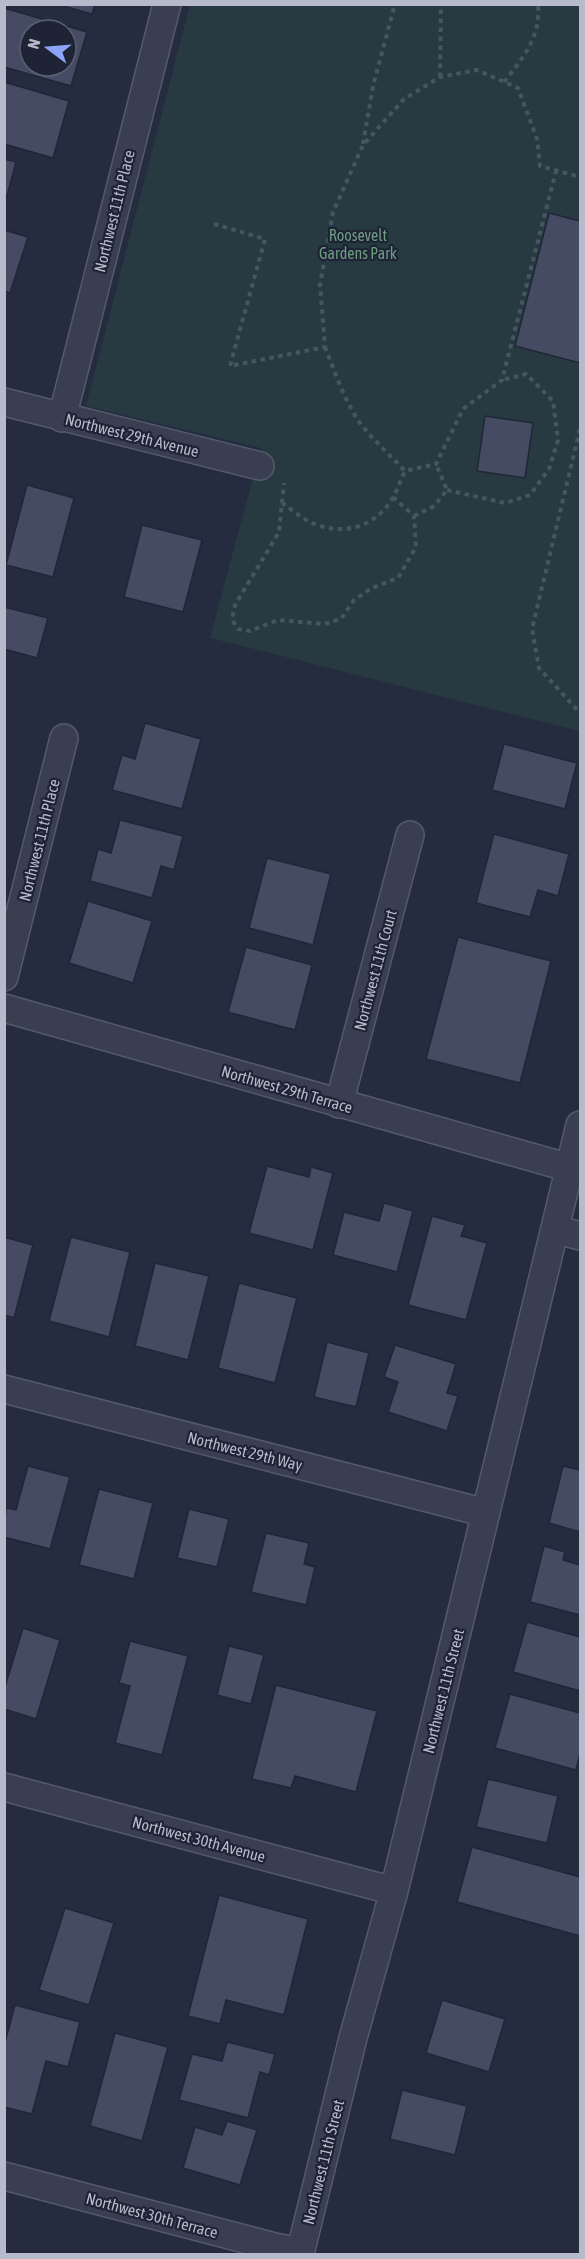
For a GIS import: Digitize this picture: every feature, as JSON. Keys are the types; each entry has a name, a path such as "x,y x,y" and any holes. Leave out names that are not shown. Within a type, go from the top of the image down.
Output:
{"street":[{"name":"Northwest 11th Place","path":"62,418 167,4"},
{"name":"Northwest 29th Avenue","path":"4,402 272,469"},
{"name":"Northwest 11th Place","path":"4,977 64,738"},
{"name":"Northwest 11th Court","path":"339,1104 410,835"},
{"name":"Northwest 29th Terrace","path":"4,1008 570,1168"},
{"name":"Northwest 11th Street","path":"300,2253 353,2038 394,1891 486,1514 568,1232 570,1168 580,1125"},
{"name":"Northwest 29th Way","path":"4,1389 486,1514"},
{"name":"Northwest 30th Avenue","path":"4,1787 394,1891"},
{"name":"Northwest 30th Terrace","path":"4,2176 300,2253"}],"path":[{"path":"395,4 374,86 363,145 333,212 320,285 325,347 338,381 360,422 405,471"},
{"path":"440,77 441,4"},
{"path":"504,82 527,52 539,20 538,4"},
{"path":"363,145 404,99 440,77 477,70 518,88 537,139 540,166 580,177"},
{"path":"502,380 556,171"},
{"path":"214,225 265,239 230,366 325,347"},
{"path":"526,374 553,401 558,440 549,469 530,495 505,503 447,490 436,464 463,409 502,380 526,374"},
{"path":"580,429 532,629 539,668 580,713"},
{"path":"405,471 436,464"},
{"path":"272,469 282,503 279,532 235,605 232,620 238,629 250,631 278,620 324,624 341,619 354,600 372,588 398,578 416,547 414,516 393,497"},
{"path":"282,503 309,521 331,530 357,529 379,516 393,497 405,471"},
{"path":"414,516 434,506 447,490"}],"green space":[{"name":"Roosevelt Gardens Park","path":"190,5 580,5 580,731 210,638 261,448 86,406"}],"building":[{"path":"56,4 95,4 92,14"},
{"path":"4,8 39,18 18,18 18,71 4,67"},
{"path":"78,29 87,32 78,62"},
{"path":"43,78 73,78 71,86"},
{"path":"4,82 69,101 53,158 4,144"},
{"path":"4,159 16,162 4,207"},
{"path":"549,213 580,221 580,363 515,346"},
{"path":"4,230 28,237 10,293 4,291"},
{"path":"485,416 533,423 525,478 477,471"},
{"path":"27,485 74,498 53,577 6,565"},
{"path":"142,525 202,540 183,612 124,597"},
{"path":"4,607 48,618 37,658 4,649"},
{"path":"145,723 201,739 182,809 112,790 122,755 135,759"},
{"path":"504,744 577,763 565,809 492,790"},
{"path":"120,820 183,836 174,870 161,866 152,898 90,881 98,849 111,853"},
{"path":"494,834 569,854 558,896 538,890 530,917 476,903"},
{"path":"267,858 331,874 313,945 249,928"},
{"path":"88,901 152,921 133,983 69,963"},
{"path":"458,937 551,961 520,1083 426,1059"},
{"path":"246,947 312,965 295,1030 228,1012"},
{"path":"267,1166 309,1177 311,1167 333,1173 313,1250 249,1233"},
{"path":"384,1203 413,1211 397,1272 333,1255 344,1212 379,1221"},
{"path":"432,1216 465,1225 461,1236 487,1243 466,1320 408,1305"},
{"path":"4,1237 33,1245 14,1318 4,1315"},
{"path":"71,1237 130,1252 109,1337 49,1321"},
{"path":"155,1263 209,1276 188,1360 135,1346"},
{"path":"239,1283 297,1298 275,1383 218,1368"},
{"path":"327,1342 369,1353 356,1407 314,1397"},
{"path":"395,1345 456,1364 447,1393 458,1396 447,1431 388,1412 398,1382 384,1377"},
{"path":"28,1466 70,1477 50,1549 4,1537 6,1508 16,1510"},
{"path":"563,1466 580,1470 580,1532 549,1523"},
{"path":"99,1489 153,1503 134,1579 79,1565"},
{"path":"189,1509 229,1519 217,1567 177,1558"},
{"path":"266,1533 309,1543 304,1564 315,1567 306,1605 251,1592"},
{"path":"544,1546 565,1552 563,1560 580,1565 580,1615 530,1602"},
{"path":"527,1622 580,1637 580,1691 513,1672"},
{"path":"23,1628 60,1640 36,1719 4,1709 4,1690"},
{"path":"130,1641 188,1656 162,1755 115,1743 130,1686 119,1683"},
{"path":"229,1646 264,1655 251,1704 217,1695"},
{"path":"276,1685 377,1711 356,1792 295,1776 291,1788 252,1779"},
{"path":"510,1694 580,1713 580,1754 576,1770 495,1748"},
{"path":"488,1779 558,1796 547,1843 476,1827"},
{"path":"472,1847 580,1877 580,1936 457,1902"},
{"path":"219,1895 308,1919 284,2015 226,2000 220,2024 188,2016"},
{"path":"65,1908 114,1923 89,2005 39,1990"},
{"path":"442,2000 505,2019 489,2072 426,2053"},
{"path":"15,2005 80,2022 68,2067 46,2061 32,2114 4,2107 4,2046"},
{"path":"115,2033 168,2047 142,2141 90,2126"},
{"path":"227,2042 275,2054 269,2075 260,2072 248,2118 179,2100 192,2054 222,2061"},
{"path":"402,2090 467,2106 455,2155 390,2139"},
{"path":"227,2121 257,2130 240,2185 183,2168 195,2127 222,2135"}]}
